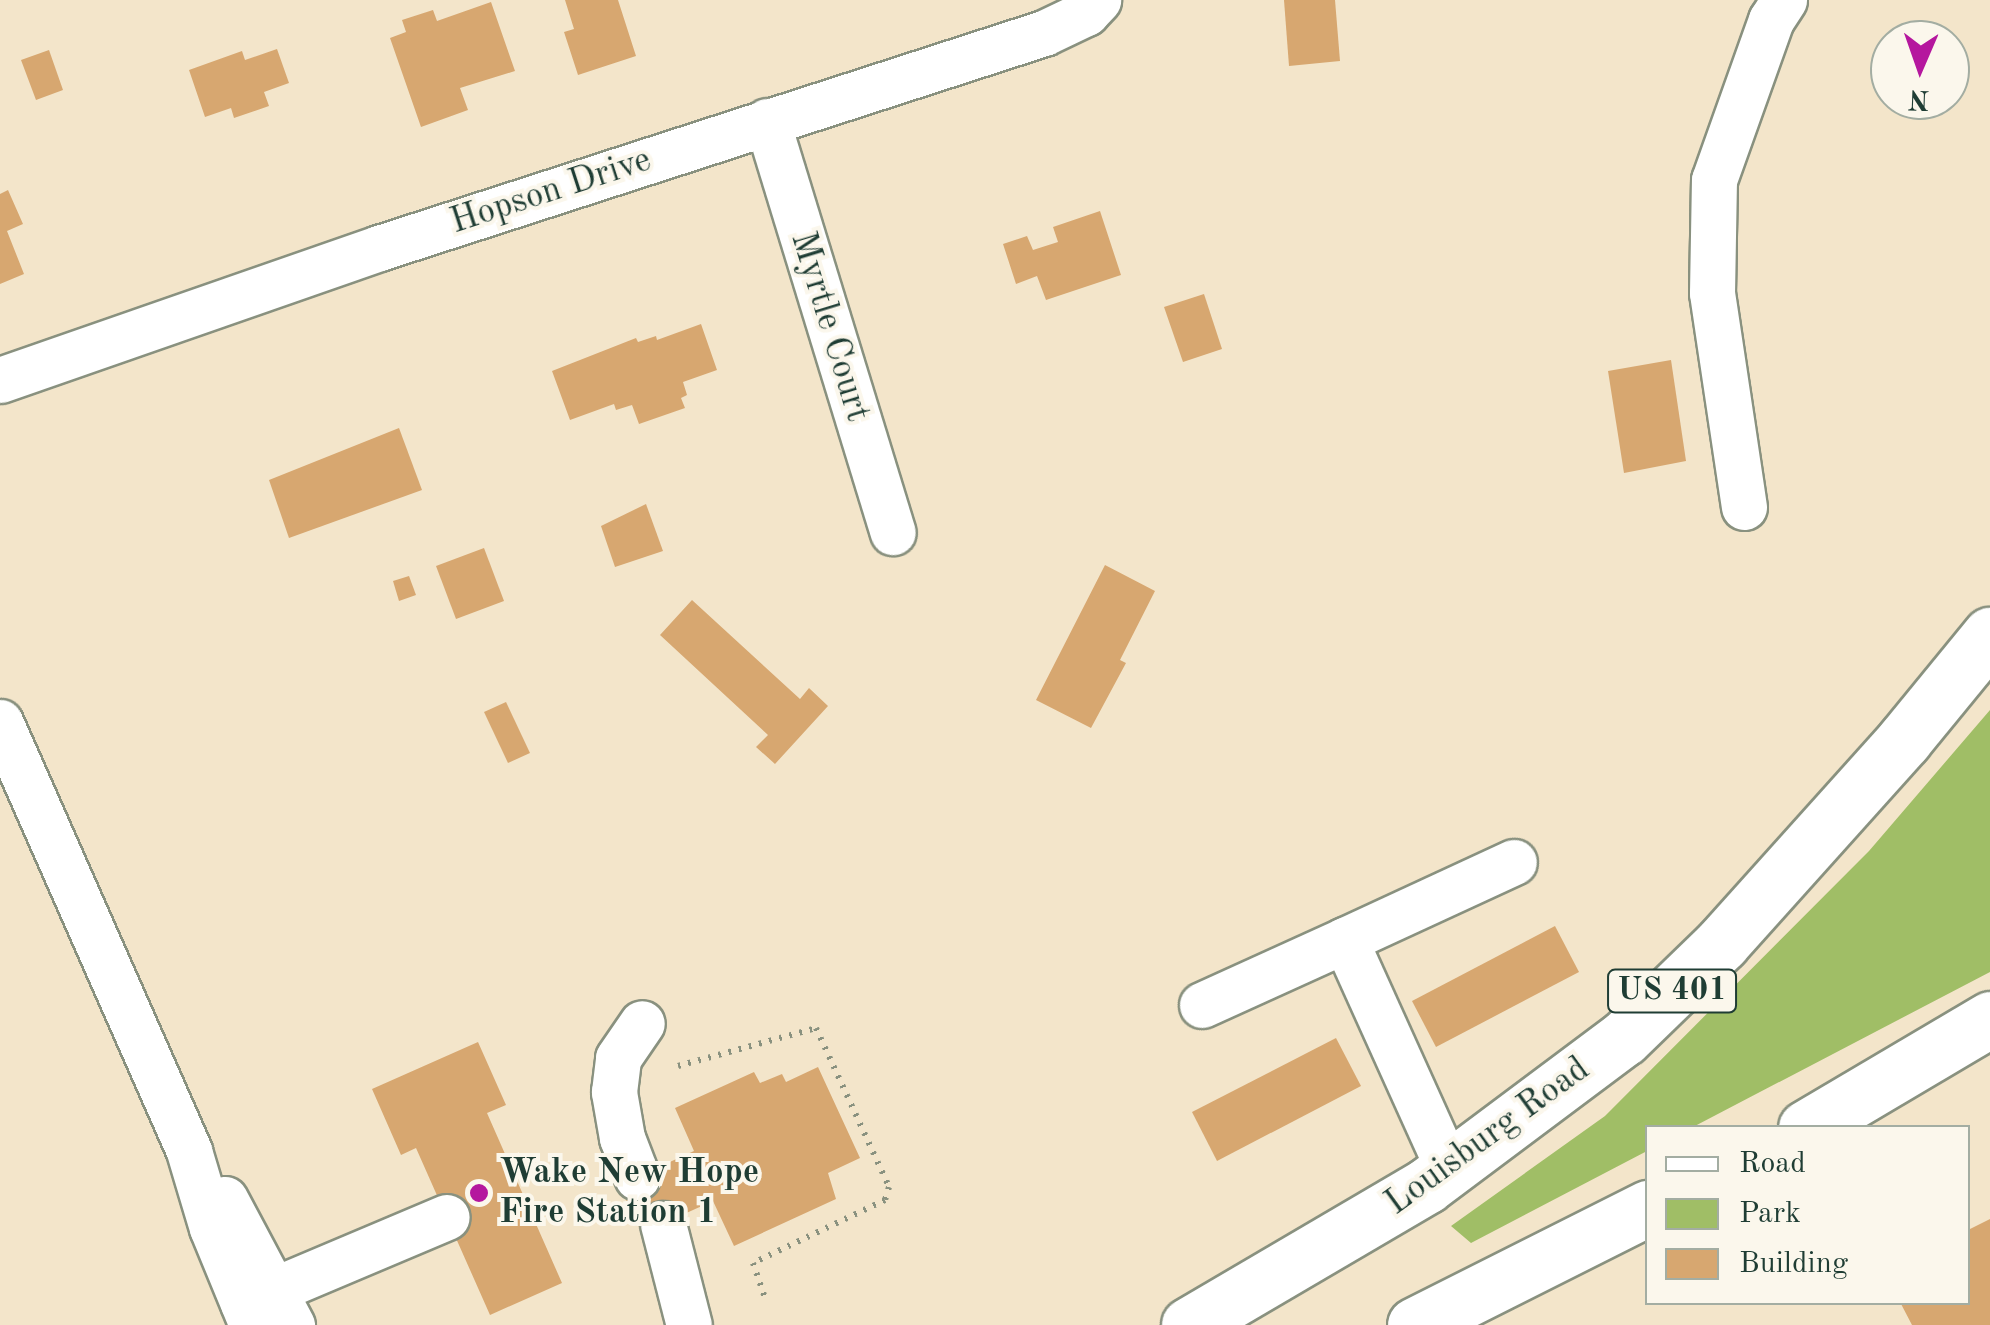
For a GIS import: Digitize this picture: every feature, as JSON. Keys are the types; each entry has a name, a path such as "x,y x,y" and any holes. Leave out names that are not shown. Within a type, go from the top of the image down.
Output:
{"highway":[{"name":"Louisburg Road","path":"1190,1325 1450,1170 1624,1038 1722,942 1904,740 1990,635"},
{"path":"1811,1125 1990,1020"},
{"path":"1416,1325 1645,1210"}],"street":[{"name":"Hopson Drive","path":"0,380 379,248 1044,34 1086,13 1098,0"},
{"path":"1744,508 1712,294 1714,180 1771,20 1784,0"},
{"name":"Myrtle Court","path":"767,121 893,532"},
{"path":"0,722 188,1152 235,1212 266,1311 446,1217"},
{"path":"1202,1005 1514,862"},
{"path":"1345,940 1450,1170"},
{"path":"637,1177 622,1138 614,1092 618,1058 642,1023"},
{"path":"662,1224 690,1325"}],"path":[{"path":"678,1066 816,1028 890,1187 886,1200 753,1263 765,1298"}],"green space":[{"path":"1990,710 1990,972 1697,1125 1645,1125 1645,1152 1471,1243 1451,1226 1605,1116 1869,851"}],"building":[{"path":"565,0 618,0 636,56 578,75 564,32 574,29"},
{"path":"1284,0 1335,0 1340,61 1289,66"},
{"path":"491,2 515,71 460,88 468,110 421,127 390,38 406,32 402,20 433,10 437,21"},
{"path":"277,49 289,83 264,92 269,106 234,118 231,108 205,117 189,70 242,51 245,60"},
{"path":"49,50 63,90 36,100 21,60"},
{"path":"8,190 23,224 7,231 24,274 0,284 0,194"},
{"path":"1100,211 1121,275 1046,300 1037,276 1016,284 1003,244 1027,236 1033,250 1058,242 1053,227"},
{"path":"1204,294 1222,349 1183,362 1164,307"},
{"path":"701,324 717,370 683,382 687,395 681,398 685,408 639,424 632,405 616,410 614,404 570,420 552,371 636,338 638,342 656,336 657,340"},
{"path":"1671,360 1686,461 1624,473 1608,371"},
{"path":"399,428 422,490 289,538 269,480"},
{"path":"646,504 663,551 615,567 601,526"},
{"path":"484,548 504,601 456,619 436,566"},
{"path":"1105,565 1155,591 1120,660 1126,663 1091,728 1036,700"},
{"path":"409,576 416,595 399,601 393,581"},
{"path":"692,600 800,699 809,688 828,706 775,764 756,747 768,735 660,635"},
{"path":"506,702 530,753 508,763 484,712"},
{"path":"1555,926 1579,972 1436,1047 1412,1001"},
{"path":"1336,1038 1361,1086 1217,1161 1192,1112"},
{"name":"Wake New Hope Fire Station 1","path":"478,1042 506,1105 487,1113 562,1283 490,1315 416,1148 401,1155 372,1089"},
{"path":"818,1067 860,1158 828,1173 836,1199 734,1246 713,1201 642,1233 619,1185 694,1151 675,1108 754,1072 760,1083 782,1074 786,1082"},
{"path":"1990,1219 1990,1325 1912,1325 1902,1305 1970,1305 1970,1229"}],"place":[{"name":"Wake New Hope Fire Station 1","path":"479,1193"}]}
